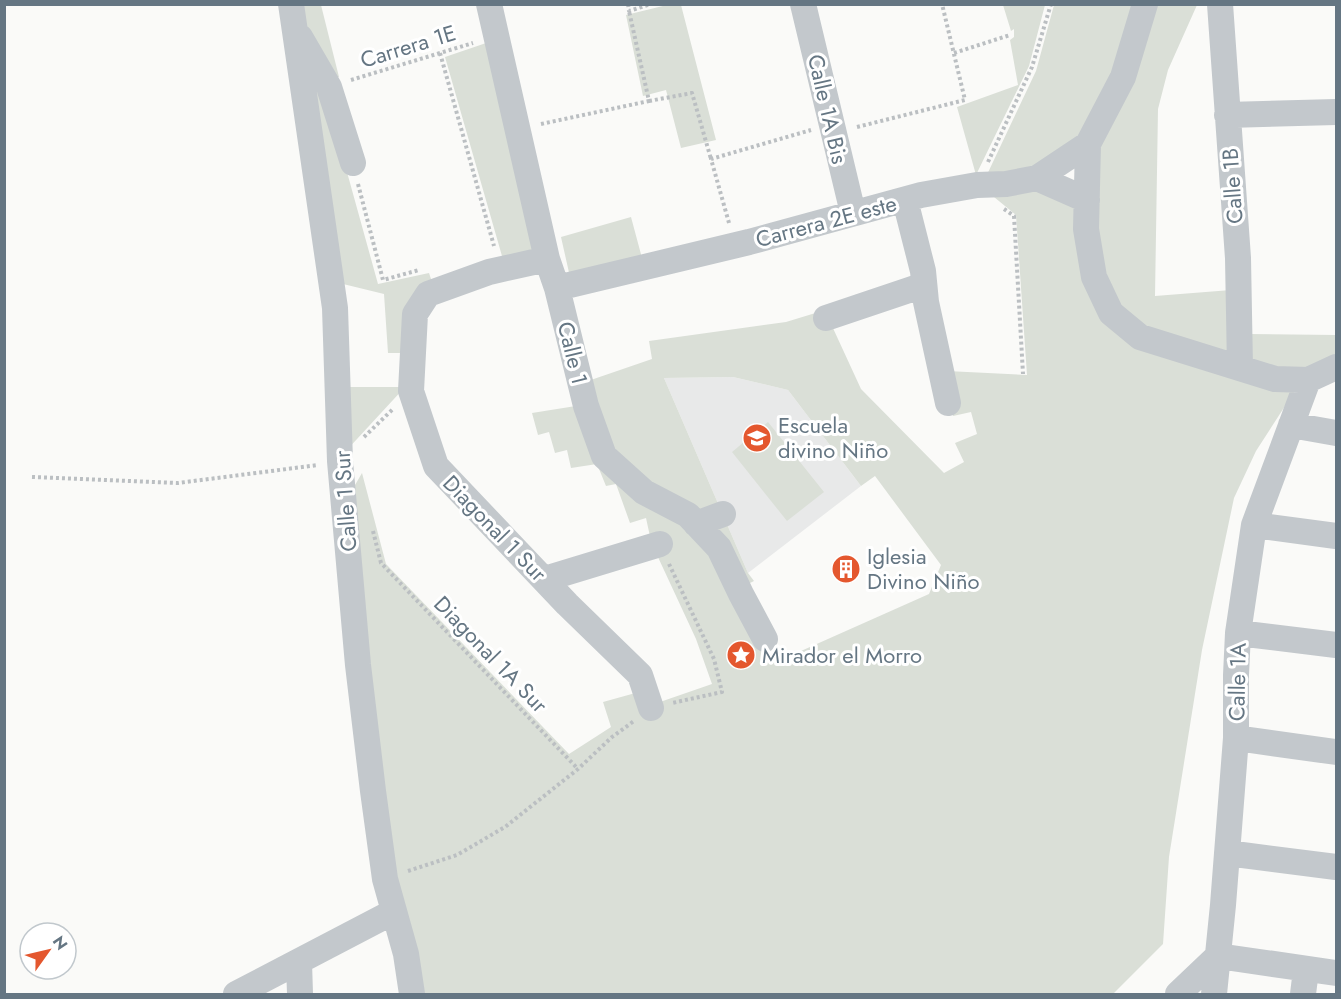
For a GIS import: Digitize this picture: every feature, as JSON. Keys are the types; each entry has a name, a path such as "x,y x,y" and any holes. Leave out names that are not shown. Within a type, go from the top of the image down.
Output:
{"street":[{"name":"Calle 1","path":"489,4 547,259 557,288 586,406 604,456 644,492 688,515 719,548 765,639"},
{"name":"Calle 1A Bis","path":"803,4 853,213"},
{"path":"1145,4 1123,77 1088,144 1086,229 1094,277 1111,313 1140,337 1275,379 1308,380 1336,367"},
{"name":"Calle 1B","path":"1220,4 1238,258 1240,368"},
{"path":"292,14 329,87 352,163"},
{"name":"Calle 1 Sur","path":"292,14 335,308 340,461 358,665 385,879 406,954 412,994"},
{"path":"1227,115 1336,112"},
{"name":"Carrera 2E este","path":"557,288 735,245 921,195 1037,178 1088,144"},
{"path":"1037,178 1087,200"},
{"path":"905,200 923,271 948,403"},
{"path":"438,290 500,270 547,259"},
{"path":"826,318 924,285"},
{"name":"Diagonal 1 Sur","path":"438,290 428,294 415,314 411,391 436,466 567,604 640,675 651,708"},
{"name":"Calle 1A","path":"1214,994 1236,738 1238,633 1254,525 1308,380"},
{"path":"1291,424 1336,433"},
{"path":"696,524 723,514"},
{"path":"1254,525 1336,536"},
{"path":"545,579 660,544"},
{"path":"1238,633 1336,645"},
{"path":"1236,738 1336,752"},
{"path":"1227,853 1336,867"},
{"path":"236,994 393,912"},
{"path":"1178,994 1218,956 1304,982 1336,973"},
{"path":"299,962 300,994"}],"path":[{"path":"628,4 649,101"},
{"path":"629,10 651,4"},
{"path":"711,159 833,128 965,100 942,4"},
{"path":"1023,374 1014,216 977,185 1032,67 1051,4"},
{"path":"954,53 1010,35"},
{"name":"Carrera 1E","path":"329,87 496,36"},
{"path":"440,53 500,270"},
{"path":"518,129 692,93 735,245"},
{"path":"352,163 383,280 433,266 438,290"},
{"path":"32,477 178,483 340,461 411,391"},
{"path":"385,879 457,855 505,827 578,769 612,737 651,708 722,692 714,659 660,544"},
{"name":"Diagonal 1A Sur","path":"381,563 578,769"}],"shaded area":[{"path":"671,4 681,5 716,140 681,148 666,90 643,96 626,15"},
{"path":"299,5 321,5 339,77 330,79 302,28"},
{"path":"1003,5 1045,5 1029,66 976,175 957,107 1018,85 1010,40 1014,37 1014,29 1011,31"},
{"path":"1054,5 1136,5 1118,72 1085,139 1035,172 984,181 1036,71"},
{"path":"1150,5 1197,5 1168,70 1158,109 1155,296 1231,290 1235,360 1143,333 1098,277 1092,147"},
{"path":"492,41 542,255 504,263 445,57"},
{"path":"304,57 324,89 378,284 429,273 433,285 406,353 388,353 384,294 339,283"},
{"path":"1036,180 1084,202 1085,246 1095,289 1108,314 1122,329 1140,341 1298,386 1256,451 1234,498 1202,650 1169,857 1163,944 1113,994 418,994 412,949 398,910 361,611 351,492 362,473 386,564 569,754 611,727 603,702 639,692 660,702 712,684 696,639 657,555 559,582 544,573 651,541 646,518 630,523 616,484 606,486 597,464 571,468 567,450 555,453 549,432 538,435 532,413 582,405 602,459 657,507 685,521 716,551 774,663 929,594 941,565 875,476 861,486 788,390 733,377 664,378 748,573 754,581 744,586 722,545 690,511 646,487 608,454 590,406 585,382 652,359 649,341 786,322 822,311 832,326 861,389 944,473 964,462 955,443 977,434 971,412 953,416 947,371 1027,375 1016,215 983,188 1005,187"},
{"path":"631,217 642,258 570,277 561,237"},
{"path":"1249,334 1336,335 1336,362 1307,376 1246,365"},
{"name":"Escuela divino Niño","path":"733,377 788,390 861,486 748,573 664,378"},
{"path":"346,387 405,387 345,452"},
{"path":"768,422 824,492 787,521 732,452"}],"place":[{"name":"Escuela divino Niño","path":"757,438"},
{"name":"Iglesia Divino Niño","path":"846,569"},
{"name":"Mirador el Morro","path":"741,655"}]}
